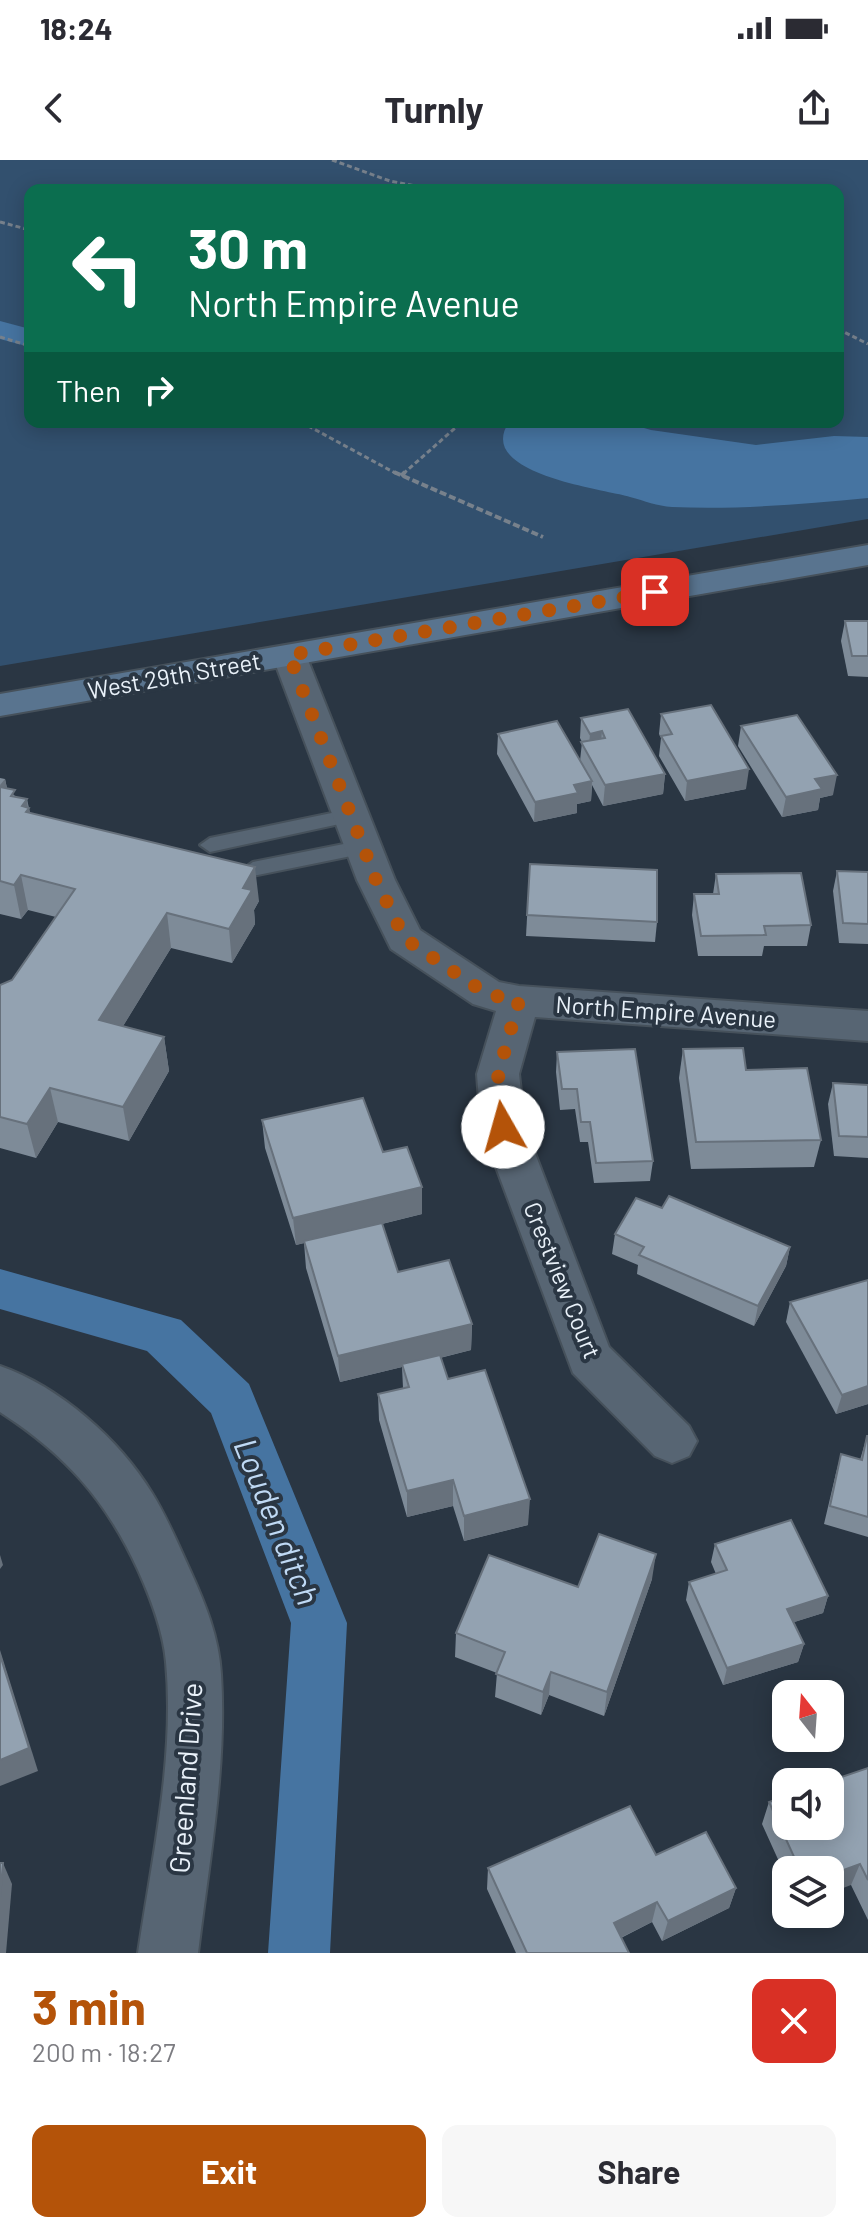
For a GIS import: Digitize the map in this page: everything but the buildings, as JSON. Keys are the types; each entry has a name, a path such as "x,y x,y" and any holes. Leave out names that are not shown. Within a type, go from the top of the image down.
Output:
{"main road":[{"name":"West 29th Street","path":"0,705 868,555"}],"street":[{"name":"North Empire Avenue","path":"289,655 357,831 405,939 487,994 519,1001 868,1026"},
{"name":"Crestview Court","path":"519,1001 498,1074 503,1127 590,1359 672,1441"},
{"name":"Greenland Drive","path":"0,1387 20,1398 80,1446 112,1477 133,1506 182,1607 194,1672 191,1768 168,1953"}],"lane":[{"path":"210,845 357,831"},
{"path":"253,869 357,831"}],"path":[{"path":"332,160 406,184"},
{"path":"0,222 24,228"},
{"path":"844,332 868,344"},
{"path":"0,337 24,344"},
{"path":"312,428 401,476 543,537"},
{"path":"401,476 453,428"}],"shaded area":[{"path":"0,160 868,160 868,519 0,666"},
{"path":"507,428 644,428 756,445 834,436 868,437 868,498 745,507 661,506 546,476 509,455 503,440"}],"waterway":[{"path":"0,330 24,336"},
{"name":"Louden ditch","path":"0,1289 163,1335 231,1400 319,1623 299,1953"}],"route":[{"path":"503,1127 498,1074 519,1001 487,994 405,939 376,880 289,655 655,592"}]}
